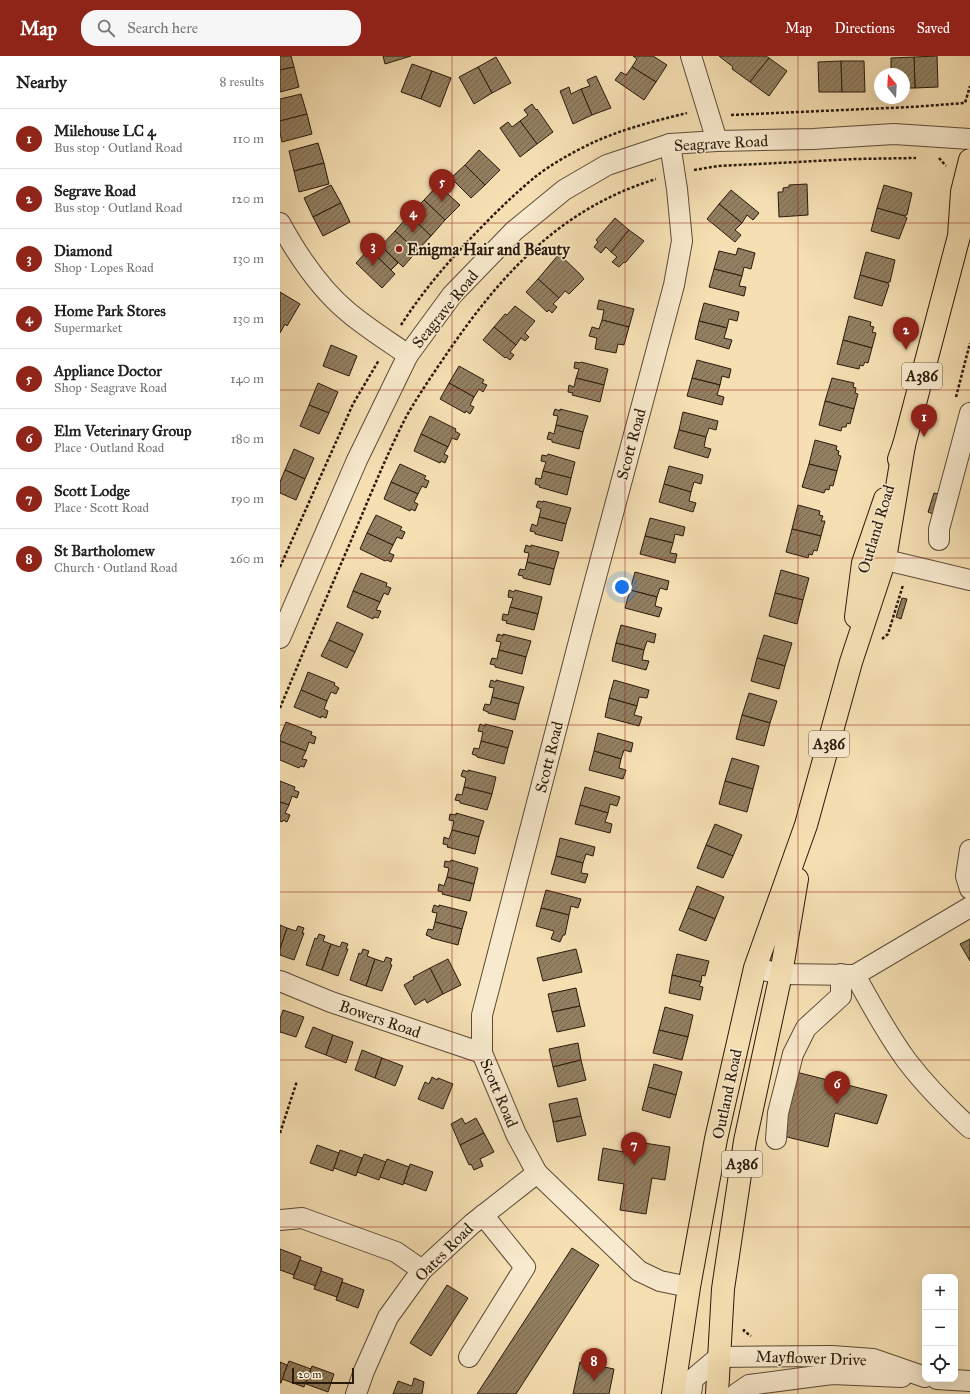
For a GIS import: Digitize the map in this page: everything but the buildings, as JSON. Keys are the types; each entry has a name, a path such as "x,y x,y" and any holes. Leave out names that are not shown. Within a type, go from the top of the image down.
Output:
{"main road":[{"name":"Outland Road","path":"673,1394 689,1287 716,1139 755,968 806,825 851,662 863,563 875,557 904,445 965,227 962,192 970,160"},
{"name":"Outland Road","path":"717,1394 722,1288 745,1141 781,974 806,825"}],"street":[{"path":"691,56 717,141"},
{"name":"Seagrave Road","path":"280,638 357,460 408,355 452,295 514,230 564,190 607,165 670,144 717,141 813,139 894,134 970,139"},
{"name":"Scott Road","path":"670,144 677,189 682,241 674,285 585,618 482,1015 482,1053 516,1134 537,1173 639,1271 660,1281 689,1287"},
{"path":"280,223 286,248 318,282 348,312 408,355"},
{"path":"939,540 939,529 970,414"},
{"path":"875,557 970,580"},
{"path":"970,850 966,876 970,890"},
{"path":"755,968 781,974 848,975 970,907"},
{"path":"848,975 907,1061 945,1105 970,1128"},
{"path":"776,1139 778,1113 793,1054 806,1028 841,996 848,975"},
{"name":"Bowers Road","path":"280,981 331,1002 482,1053"},
{"name":"Oates Road","path":"356,1394 364,1370 388,1317 422,1270 472,1224 537,1173"},
{"path":"469,1357 524,1267 483,1215"},
{"path":"280,1220 302,1218 396,1252 422,1270"},
{"name":"Mayflower Drive","path":"719,1357 832,1356 866,1359 922,1376"},
{"path":"691,1394 694,1379 719,1357"},
{"name":"Mayflower Drive","path":"736,1394 749,1385 832,1374 922,1377"},
{"path":"958,1380 970,1381"}],"path":[{"path":"280,567 353,404 390,342 409,313 447,264 490,219 536,176 591,144 610,136 647,123 708,109 719,107 726,114 733,116 965,103 970,86"},
{"path":"939,157 949,170"},
{"path":"280,708 306,643 406,417 464,329 505,278 530,252 566,222 590,207 618,193 654,179 675,173 718,166 855,159 923,158"},
{"path":"280,1133 297,1081"},
{"path":"743,1326 744,1331 757,1339"}],"place":[{"name":"Appliance Doctor","path":"442,202"},
{"name":"Home Park Stores","path":"413,233"},
{"name":"Enigma Hair and Beauty","path":"399,249"},
{"name":"Diamond","path":"373,266"},
{"name":"Segrave Road","path":"906,350"},
{"name":"Milehouse LC 4","path":"924,437"},
{"name":"Elm Veterinary Group","path":"837,1104"},
{"name":"Scott Lodge","path":"634,1165"},
{"name":"St Bartholomew","path":"594,1381"}]}
